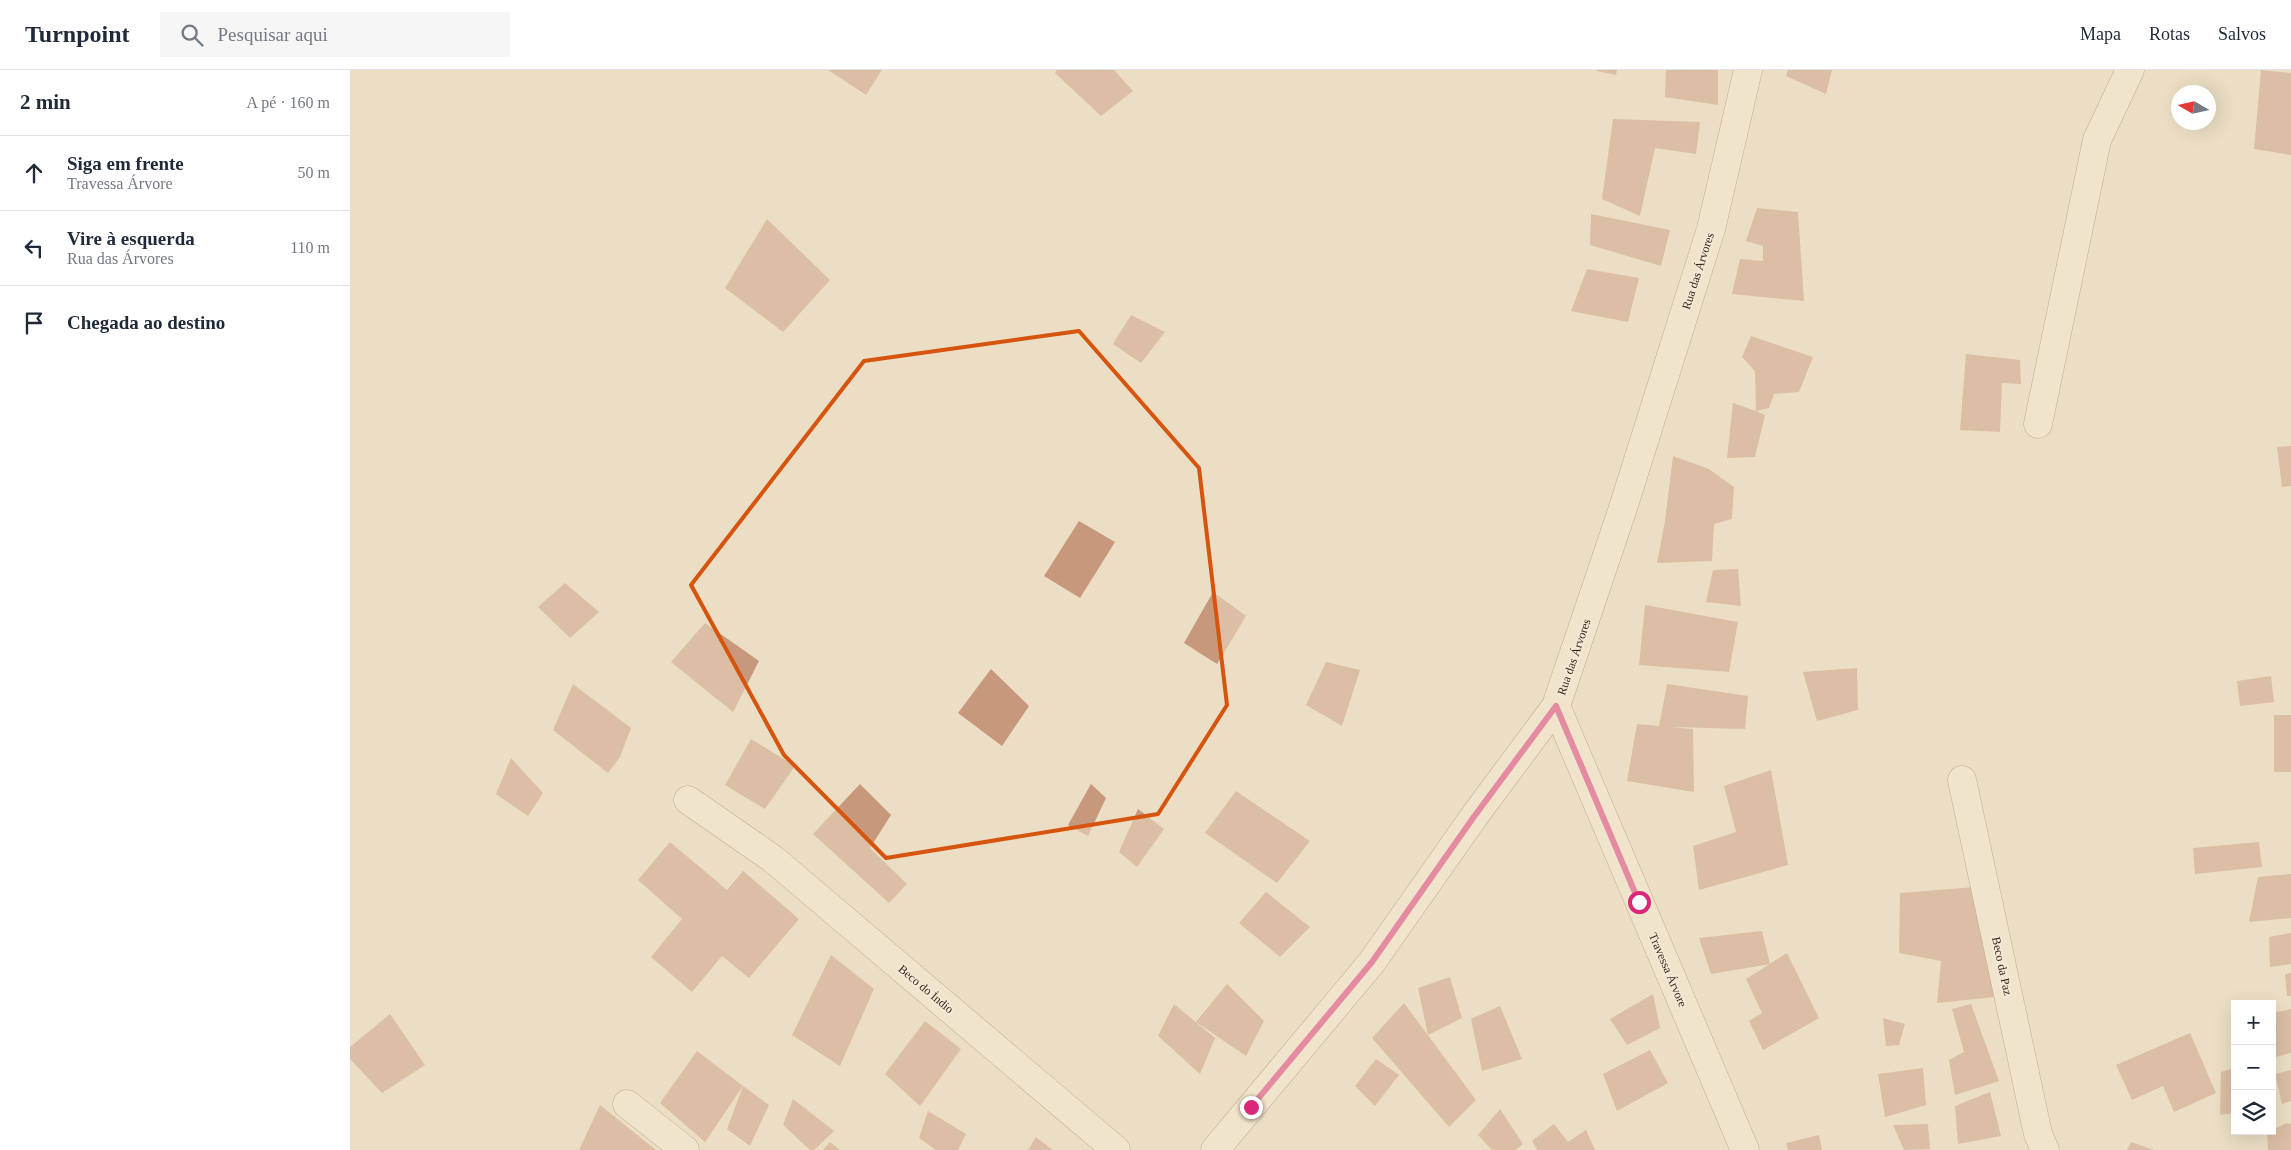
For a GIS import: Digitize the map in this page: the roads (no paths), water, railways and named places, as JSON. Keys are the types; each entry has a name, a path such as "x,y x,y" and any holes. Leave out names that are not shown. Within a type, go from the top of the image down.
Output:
{"street":[{"name":"Rua das Árvores","path":"1215,1150 1372,962 1473,818 1556,706 1601,574 1711,229 1748,70"},
{"path":"2038,424 2097,140 2130,70"},
{"name":"Travessa Árvore","path":"1556,706 1745,1150"},
{"name":"Beco da Paz","path":"1962,780 2038,1134 2045,1150"},
{"name":"Beco do Índio","path":"688,800 773,860 1116,1150"},
{"path":"627,1104 686,1150"}]}
